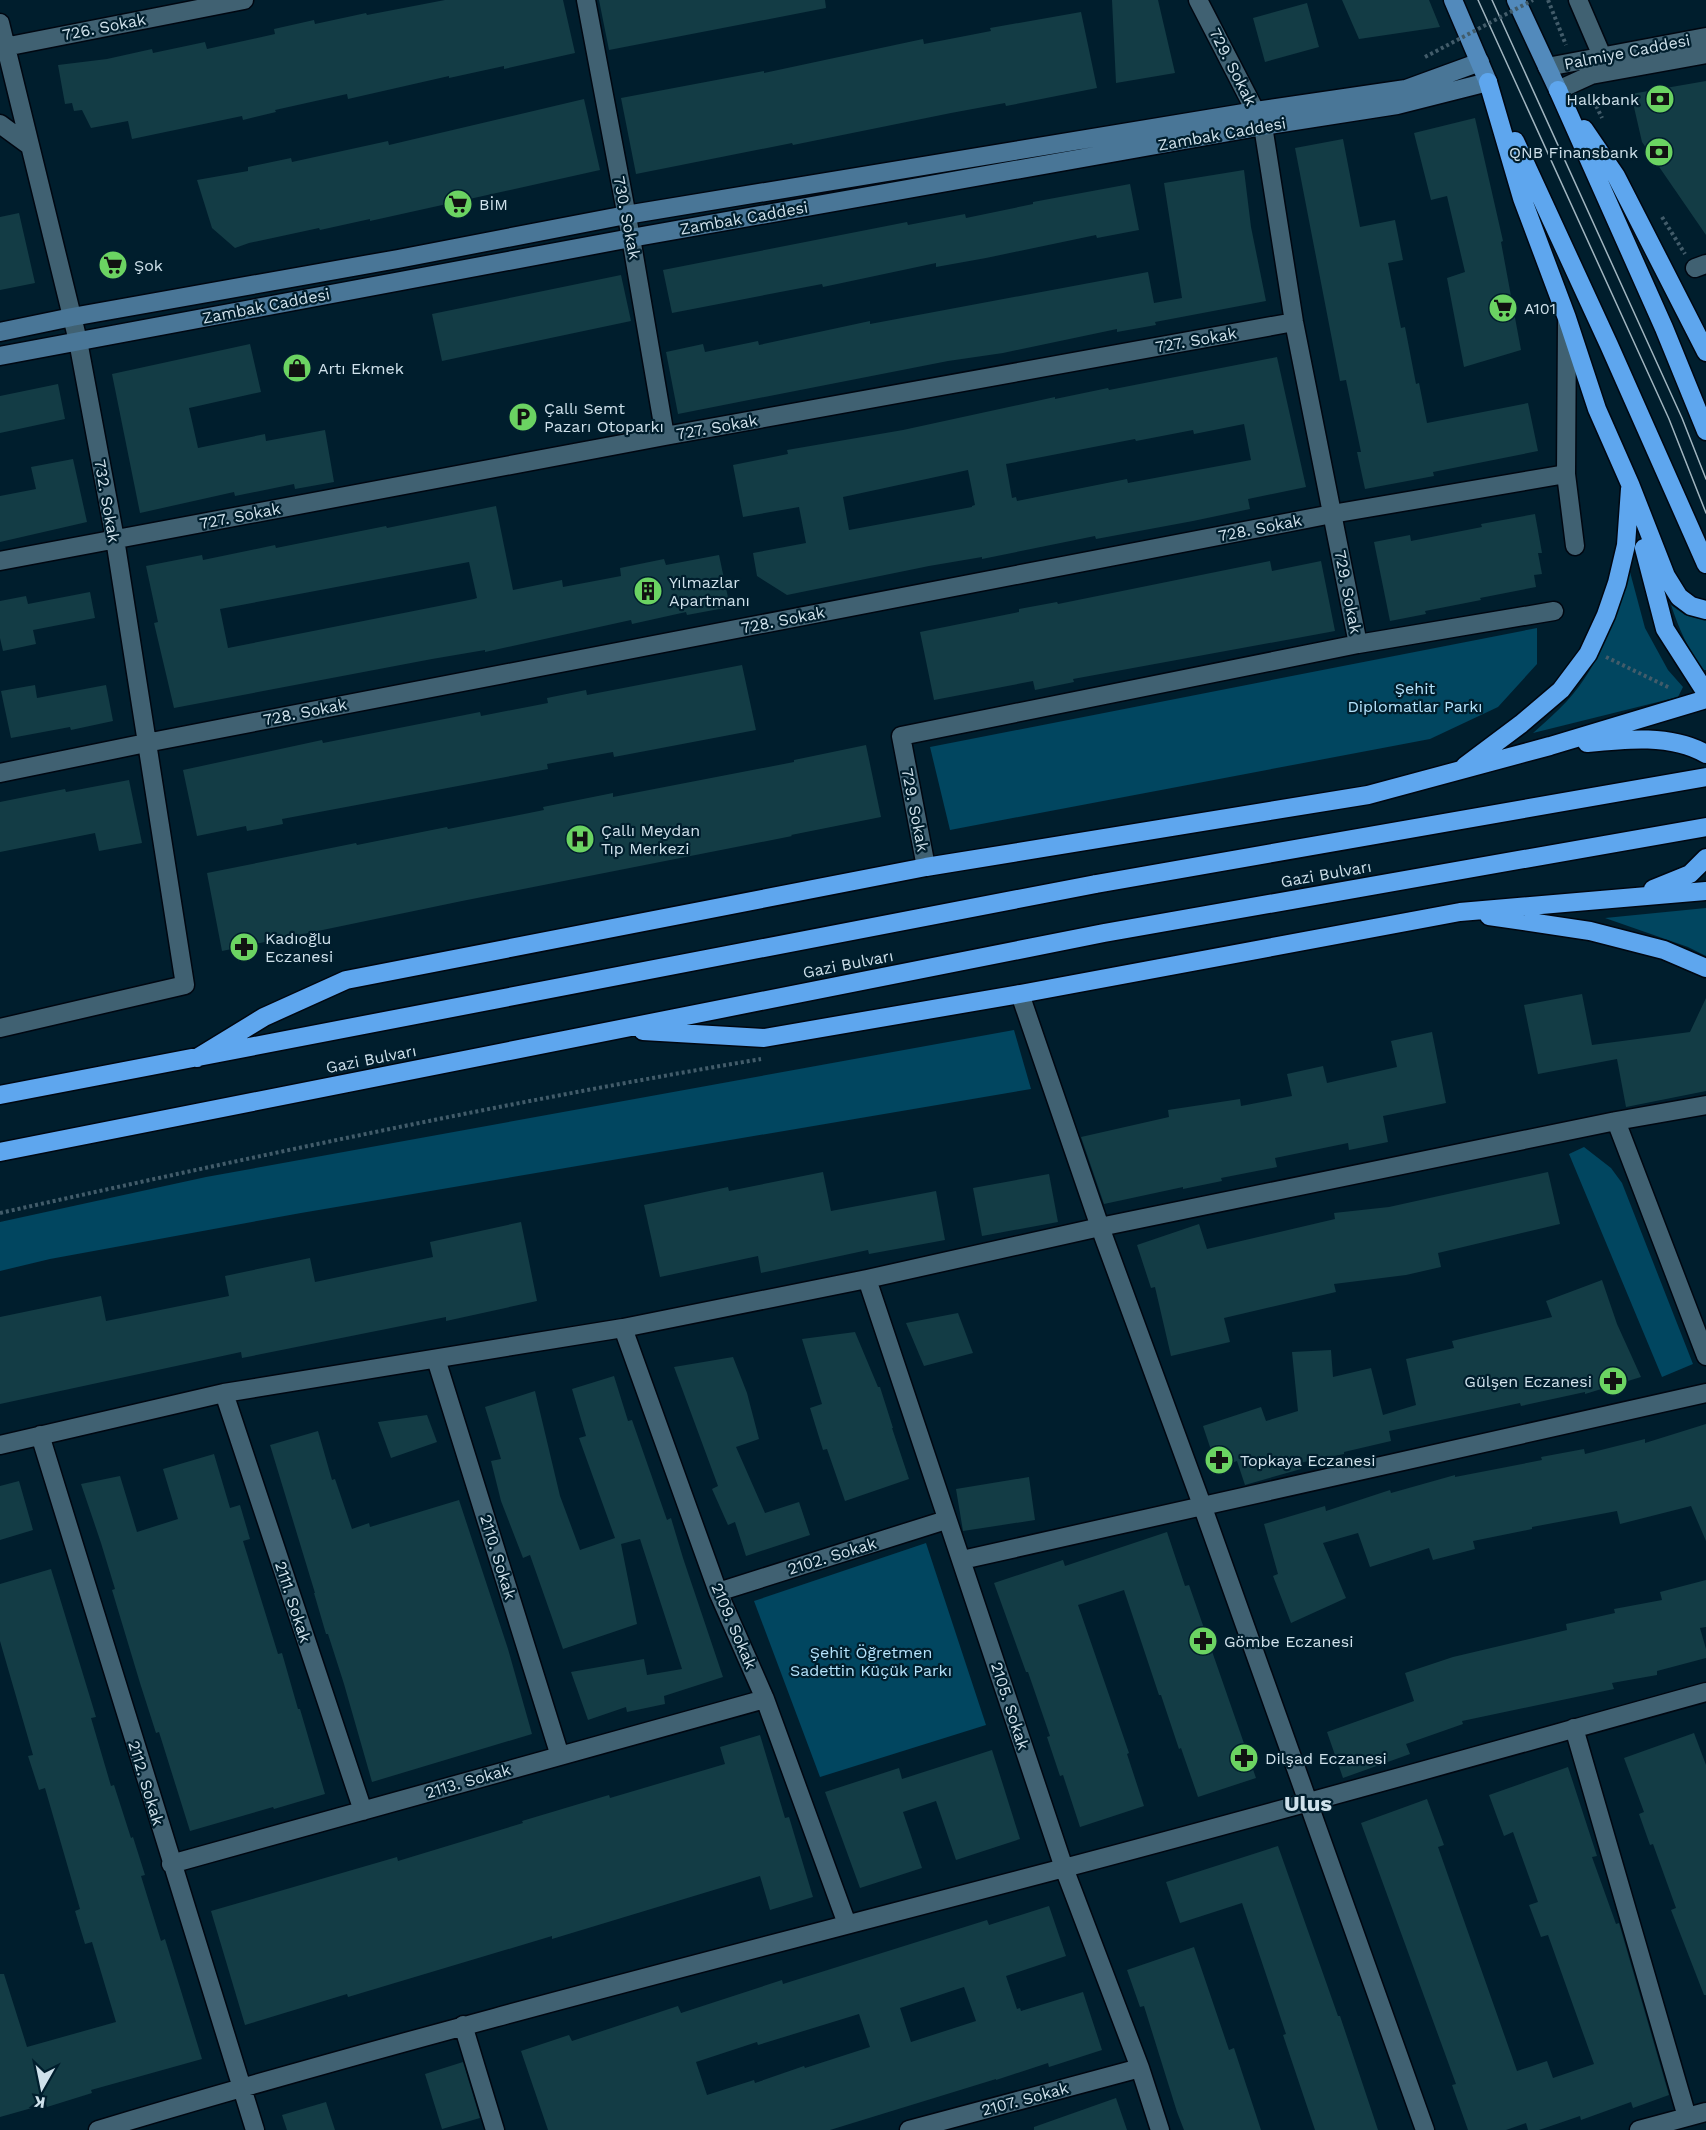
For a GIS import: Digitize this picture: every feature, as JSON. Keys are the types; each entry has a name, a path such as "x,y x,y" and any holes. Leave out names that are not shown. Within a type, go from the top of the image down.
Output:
{"highway":[{"path":"1488,82 1522,198 1567,318 1597,409 1630,484 1666,576 1679,597 1691,606 1706,610"},
{"path":"1488,82 1609,345 1706,564"},
{"path":"1558,90 1616,176 1706,352"},
{"path":"1558,90 1664,328 1706,431"},
{"path":"1457,772 1521,724 1561,690 1590,649 1606,615 1624,554 1630,484"},
{"path":"1630,484 1665,629 1701,686"},
{"path":"197,1058 264,1017 346,980 926,867 1368,795 1550,746 1706,699"},
{"path":"1550,746 1627,739 1668,741 1706,754"},
{"name":"Gazi Bulvarı","path":"0,1095 1096,884 1706,777"},
{"name":"Gazi Bulvarı","path":"0,1152 1104,933 1706,827"},
{"path":"1638,896 1690,874 1706,858"},
{"path":"616,1030 764,1038 1020,994 1460,912 1706,891"},
{"path":"1460,912 1590,931 1664,950 1706,968"}],"main road":[{"path":"1453,0 1488,82"},
{"path":"1516,0 1558,90"}],"street":[{"name":"726. Sokak","path":"3,47 244,0"},
{"name":"730. Sokak","path":"586,0 632,238 665,436"},
{"name":"729. Sokak","path":"926,867 901,736 1358,644 1294,322 1260,119 1198,0"},
{"path":"1578,0 1593,64"},
{"name":"732. Sokak","path":"0,23 3,47 78,341 115,539 185,986 0,1028"},
{"name":"Palmiye Caddesi","path":"1558,90 1593,64 1706,37"},
{"name":"Palmiye Caddesi","path":"1547,67 1706,54"},
{"name":"Zambak Caddesi","path":"0,356 1260,119 1406,89 1480,62"},
{"name":"Zambak Caddesi","path":"0,332 72,316 398,259 626,215 1260,119 1397,105 1488,82"},
{"path":"0,124 30,146"},
{"path":"1567,318 1566,474 1575,546"},
{"name":"727. Sokak","path":"0,561 665,436 1294,322"},
{"name":"728. Sokak","path":"0,773 1332,514 1566,474"},
{"path":"1358,644 1554,611"},
{"path":"1020,994 1100,1227 1202,1504 1425,2130"},
{"path":"0,1445 224,1393 623,1328 867,1279 1100,1227 1616,1121 1706,1105"},
{"path":"1616,1121 1706,1356"},
{"name":"2105. Sokak","path":"867,1279 1064,1868 1140,2068 1160,2130"},
{"name":"2109. Sokak","path":"623,1328 718,1592 765,1699 847,1924"},
{"name":"2110. Sokak","path":"436,1359 560,1756"},
{"name":"2111. Sokak","path":"224,1393 363,1811"},
{"path":"962,1560 1202,1504 1706,1393"},
{"name":"2112. Sokak","path":"40,1435 255,2130"},
{"name":"2102. Sokak","path":"718,1592 946,1520"},
{"path":"98,2130 463,2025 1308,1803 1706,1692"},
{"name":"2113. Sokak","path":"171,1864 765,1699"},
{"path":"1575,1728 1687,2117"},
{"path":"463,2025 495,2130"},
{"name":"2107. Sokak","path":"909,2130 1140,2068"},
{"path":"1639,2130 1706,2112"}],"path":[{"path":"1425,57 1533,0"},
{"path":"1548,0 1567,47 1593,64 1591,98 1606,125"},
{"path":"1658,211 1700,266"},
{"path":"1590,649 1672,690 1701,686"},
{"path":"0,1213 257,1156 767,1058"}],"green space":[{"path":"1630,572 1645,628 1668,670 1683,687 1678,697 1533,733 1567,701 1589,672 1605,640"},
{"path":"1671,605 1685,615 1706,620 1706,670 1689,647"},
{"name":"Şehit Diplomatlar Parkı","path":"1537,628 1537,664 1498,707 1430,739 950,830 930,747"},
{"path":"1706,908 1706,956 1688,947 1605,918"},
{"path":"1014,1030 1031,1089 301,1213 50,1259 0,1271 0,1222 206,1177"},
{"path":"1584,1147 1611,1168 1622,1183 1693,1364 1662,1377 1569,1154"},
{"name":"Şehit Öğretmen Sadettin Küçük Parkı","path":"926,1543 986,1725 820,1777 754,1601"}],"building":[{"path":"445,0 563,0 575,53 504,69 504,66 449,78 449,76 348,99 347,94 275,110 276,112 243,120 242,116 132,139 128,121 91,128 82,110 74,111 72,103 65,104 58,65 107,59 152,49 153,53 205,42 207,49 275,34 274,29 314,20 315,24"},
{"path":"599,0 825,0 826,8 609,50"},
{"path":"1112,0 1158,0 1175,73 1116,83"},
{"path":"1342,0 1429,0 1440,27 1359,39"},
{"path":"1307,3 1319,47 1265,62 1253,18"},
{"path":"1081,12 1097,88 1006,106 1005,103 951,113 636,174 621,98 764,71 764,73 923,39 924,44 991,31 990,28"},
{"path":"1706,81 1706,235 1642,142 1631,94"},
{"path":"584,99 600,170 370,221 370,219 320,230 319,228 235,248 212,228 197,180 248,171 248,167 291,158 292,162 388,141 389,145"},
{"path":"1475,118 1503,241 1501,242 1521,350 1464,367 1447,278 1465,272 1447,196 1431,200 1414,133"},
{"path":"1343,139 1360,227 1395,220 1403,260 1388,263 1401,328 1405,327 1416,384 1419,383 1427,423 1528,403 1538,451 1433,472 1434,476 1365,489 1357,452 1361,452 1346,380 1340,381 1295,148"},
{"path":"1244,170 1251,227 1266,301 1155,322 1156,325 1117,332 1117,329 1003,353 948,361 678,414 666,352 703,344 705,352 758,341 759,345 870,321 870,324 1148,272 1154,303 1182,298 1164,183"},
{"path":"1130,184 1139,230 1097,238 1096,235 936,267 936,263 823,287 822,284 672,313 663,270 907,222 908,225 965,214 966,218 1033,204 1033,202"},
{"path":"19,213 35,283 0,290 0,217"},
{"path":"621,275 631,321 442,361 432,314"},
{"path":"250,344 261,392 189,408 198,448 265,434 266,441 325,430 334,482 295,489 294,484 235,496 234,492 140,513 112,374"},
{"path":"1277,357 1306,487 1248,499 1250,509 1193,521 1096,539 1095,536 982,559 982,557 929,566 787,595 757,576 753,553 806,543 799,507 743,517 733,465 788,454 787,450 903,430 1055,397 1055,399 1108,388 1109,390","holes":["1244,424 1251,460 1128,483 1127,479 1017,501 1016,497 1012,498 1006,464 1135,439 1136,441 1193,430 1194,434","968,470 975,505 972,507 849,530 843,497"]},
{"path":"58,384 65,419 0,433 0,396"},
{"path":"73,459 87,522 0,542 0,496 36,489 31,467"},
{"path":"496,506 513,590 562,580 563,587 621,576 620,568 664,559 666,565 719,555 730,607 687,615 686,612 632,624 631,620 485,652 485,650 432,659 174,708 154,623 158,622 146,566 202,555 203,560 275,545 276,548 386,526 387,528","holes":["469,562 477,598 228,648 220,609"]},
{"path":"1535,514 1542,553 1538,553 1542,574 1534,575 1536,587 1480,598 1481,600 1425,611 1426,614 1390,621 1374,542 1410,535 1411,541"},
{"path":"1270,561 1272,571 1321,561 1335,631 1073,679 1074,682 1035,690 1033,681 934,700 920,632 1019,612 1019,609 1057,602 1058,604"},
{"path":"90,592 95,618 33,630 36,644 3,651 0,638 0,601 26,596 28,604"},
{"path":"742,665 756,730 614,757 613,752 547,764 548,769 282,819 283,824 247,831 246,826 197,836 183,770 322,740 323,743 480,712 481,716 548,703 547,698 586,690 587,695"},
{"path":"35,685 37,698 106,685 113,721 71,730 70,727 11,738 1,691"},
{"path":"866,745 881,817 222,951 207,873 356,843 357,845 447,827 448,829 544,810 543,807 613,793 613,797 794,762 794,760"},
{"path":"129,780 142,843 99,851 95,833 0,852 0,802 65,789 66,792"},
{"path":"1582,994 1592,1045 1690,1032 1706,998 1706,1091 1626,1107 1617,1059 1538,1074 1524,1005"},
{"path":"1432,1032 1446,1103 1383,1116 1388,1142 1349,1150 1348,1143 1275,1158 1277,1167 1221,1178 1222,1181 1104,1204 1081,1137 1169,1117 1168,1110 1240,1099 1241,1106 1292,1096 1287,1074 1323,1066 1327,1083 1397,1067 1391,1041"},
{"path":"823,1172 831,1211 936,1191 945,1240 869,1254 868,1250 761,1273 758,1256 660,1277 644,1205 728,1187 729,1191"},
{"path":"1548,1172 1560,1224 1438,1253 1441,1267 1406,1275 1334,1284 1336,1292 1224,1318 1230,1342 1171,1356 1155,1287 1151,1288 1137,1245 1199,1224 1207,1249 1335,1219 1334,1213 1389,1207"},
{"path":"1049,1174 1058,1222 982,1236 973,1188"},
{"path":"521,1222 537,1301 446,1321 446,1317 242,1358 241,1352 0,1404 0,1317 101,1296 106,1321 229,1296 225,1276 310,1258 315,1282 433,1257 430,1242"},
{"path":"1602,1280 1617,1324 1641,1377 1585,1394 1585,1392 1521,1406 1520,1403 1389,1431 1391,1441 1299,1463 1301,1469 1245,1485 1237,1461 1217,1468 1203,1426 1261,1407 1266,1421 1298,1411 1292,1352 1331,1350 1333,1377 1371,1368 1383,1415 1416,1405 1406,1359 1454,1348 1452,1341 1552,1317 1546,1301"},
{"path":"958,1313 973,1353 924,1366 906,1323"},
{"path":"855,1332 878,1387 880,1387 909,1479 845,1501 827,1449 823,1450 810,1408 822,1404 802,1339"},
{"path":"733,1357 747,1393 759,1439 736,1447 765,1513 799,1502 810,1535 746,1556 735,1522 728,1525 712,1489 718,1486 674,1367"},
{"path":"614,1376 628,1421 632,1420 667,1520 671,1518 723,1677 664,1696 665,1704 627,1712 626,1707 588,1720 571,1672 644,1659 647,1675 682,1669 640,1539 621,1544 637,1624 563,1649 530,1555 523,1558 501,1501 491,1461 501,1459 485,1407 535,1391 560,1496 580,1550 615,1538 579,1438 586,1436 572,1389"},
{"path":"427,1415 437,1442 391,1458 378,1422"},
{"path":"1706,1424 1706,1541 1691,1506 1620,1524 1617,1511 1532,1527 1532,1529 1473,1541 1475,1549 1433,1560 1429,1548 1370,1567 1358,1533 1323,1543 1346,1598 1291,1623 1273,1576 1278,1574 1264,1524 1325,1506 1326,1511 1390,1490 1391,1493 1455,1475 1455,1477 1542,1460 1541,1457 1584,1449 1585,1454 1645,1439 1645,1443"},
{"path":"318,1431 332,1480 335,1479 352,1529 369,1523 370,1527 459,1500 508,1649 532,1734 372,1782 270,1445"},
{"path":"214,1454 230,1508 240,1505 250,1539 243,1541 278,1654 282,1653 325,1794 190,1831 159,1732 156,1733 140,1683 112,1590 115,1589 81,1484 120,1476 137,1532 178,1519 163,1469"},
{"path":"1029,1477 1035,1520 963,1531 956,1489"},
{"path":"19,1481 33,1530 0,1540 0,1486"},
{"path":"1167,1532 1185,1586 1189,1585 1256,1778 1198,1797 1161,1695 1159,1695 1124,1590 1078,1605 1129,1753 1127,1754 1144,1806 1080,1827 1063,1775 1060,1776 1047,1737 1050,1736 1028,1672 1026,1672 994,1583 1063,1560 1065,1566"},
{"path":"51,1569 96,1717 91,1718 111,1786 114,1785 131,1838 133,1837 145,1875 141,1876 161,1941 165,1939 202,2059 91,2090 92,2093 47,2107 46,2104 0,2117 0,1974 4,1974 27,2047 116,2022 92,1942 85,1944 75,1911 80,1909 45,1788 39,1790 28,1756 33,1755 0,1641 0,1584"},
{"path":"1706,1580 1706,1627 1700,1628 1706,1658 1657,1671 1657,1675 1612,1683 1614,1689 1462,1721 1463,1724 1406,1744 1410,1754 1343,1778 1327,1732 1414,1701 1405,1673 1453,1657 1567,1630 1566,1624 1615,1613 1614,1609 1662,1600 1660,1592"},
{"path":"1694,1733 1706,1765 1706,1995 1704,1995 1671,1910 1676,1908 1653,1844 1650,1845 1639,1814 1644,1812 1624,1758"},
{"path":"760,1735 785,1818 789,1817 813,1897 770,1910 760,1876 552,1939 552,1936 245,2025 211,1911 397,1857 398,1861 609,1795 610,1798 725,1764 720,1747"},
{"path":"992,1750 1020,1839 956,1860 936,1801 903,1812 922,1868 860,1888 825,1792 899,1768 902,1779"},
{"path":"1568,1767 1597,1856 1592,1857 1616,1924 1619,1923 1669,2095 1633,2108 1631,2102 1581,2120 1580,2116 1539,2130 1528,2130 1526,2123 1506,2130 1468,2130 1452,2085 1456,2084 1361,1823 1427,1799 1444,1845 1438,1847 1517,2071 1547,2061 1553,2078 1594,2064 1548,1935 1541,1937 1529,1905 1538,1902 1513,1832 1504,1836 1489,1795"},
{"path":"1278,1846 1338,2016 1340,2016 1378,2130 1315,2130 1242,1903 1180,1923 1166,1882"},
{"path":"1049,1906 1066,1956 1006,1976 1017,2009 1020,2008 1021,2011 1083,1992 1102,2050 1049,2067 1048,2063 830,2130 548,2130 521,2051 569,2035 572,2041 678,2006 681,2013 782,1980 783,1984 987,1920 989,1925","holes":["964,1987 976,2021 911,2042 900,2008","859,2014 870,2047 755,2083 754,2080 707,2095 696,2062 757,2042 758,2045"]},
{"path":"1194,1947 1229,2050 1234,2048 1261,2130 1184,2130 1177,2112 1144,2006 1140,2007 1127,1970"},
{"path":"463,2062 480,2118 442,2129 425,2074"},
{"path":"1116,2098 1127,2130 1034,2130 1034,2127"},
{"path":"326,2102 335,2130 287,2130 282,2115"}],"tram line":[{"path":"1478,0 1669,419 1706,513"},
{"path":"1492,0 1682,418 1706,479"}],"place":[{"name":"Halkbank","path":"1660,99"},
{"name":"QNB Finansbank","path":"1659,152"},
{"name":"BİM","path":"458,204"},
{"name":"Şok","path":"113,265"},
{"name":"A101","path":"1503,308"},
{"name":"Artı Ekmek","path":"297,368"},
{"name":"Çallı Semt Pazarı Otoparkı","path":"523,417"},
{"name":"Yılmazlar Apartmanı","path":"648,591"},
{"name":"Çallı Meydan Tıp Merkezi","path":"580,839"},
{"name":"Kadıoğlu Eczanesi","path":"244,947"},
{"name":"Gülşen Eczanesi","path":"1613,1381"},
{"name":"Topkaya Eczanesi","path":"1219,1460"},
{"name":"Gömbe Eczanesi","path":"1203,1641"},
{"name":"Dilşad Eczanesi","path":"1244,1758"}],"district":[{"name":"Ulus","path":"1308,1803"}]}
